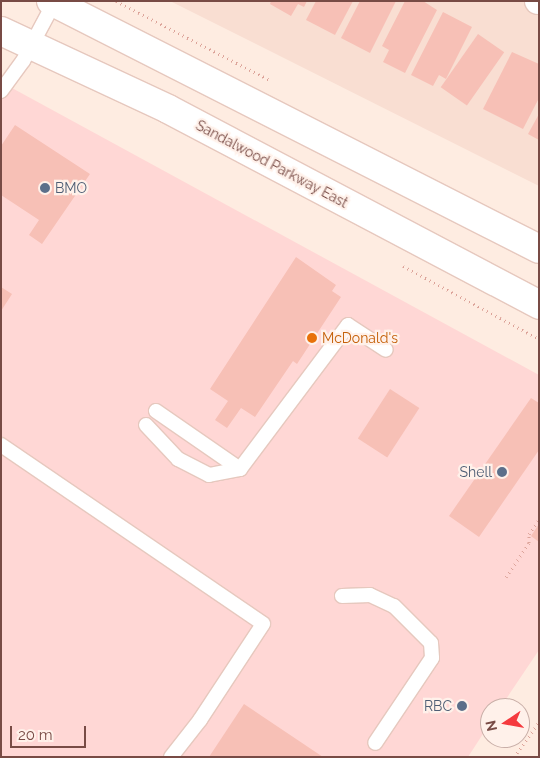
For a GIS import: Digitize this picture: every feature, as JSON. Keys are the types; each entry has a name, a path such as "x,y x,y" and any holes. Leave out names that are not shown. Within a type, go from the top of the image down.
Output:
{"main road":[{"path":"52,2 539,248"},
{"name":"Sandalwood Parkway East","path":"1,31 168,109 539,305"}],"lane":[{"path":"1,91 32,45 52,2"},
{"path":"146,424 178,459 209,475 240,469 348,325 386,350"},
{"path":"156,411 240,469"},
{"path":"1,445 263,624 200,720 171,757"},
{"path":"342,596 370,595 394,606 431,643 432,658 375,743"}],"path":[{"path":"506,577 529,543 529,534 539,519"},
{"path":"514,757 539,722"}],"shaded area":[{"path":"170,1 539,1 539,186"},
{"path":"1,82 539,375 539,650 507,698 480,698 480,738 468,757 1,757"}],"building":[{"path":"271,1 307,1 304,7 298,4 291,16 270,4"},
{"path":"316,1 353,1 335,35 306,20"},
{"path":"360,1 396,1 370,53 341,38"},
{"path":"405,1 423,1 437,10 405,73 383,62 389,50 382,46"},
{"path":"443,12 472,27 446,79 439,75 433,86 411,75"},
{"path":"478,34 504,52 467,106 441,87"},
{"path":"512,52 539,64 539,98 523,129 483,109"},
{"path":"539,114 539,140 528,134"},
{"path":"15,125 90,174 42,244 29,235 39,220 1,195 1,146"},
{"path":"296,257 336,285 332,291 341,297 297,364 293,361 255,417 241,408 227,428 215,420 228,401 210,389"},
{"path":"1,287 12,294 1,311"},
{"path":"390,389 419,408 387,458 358,438"},
{"path":"531,398 539,403 539,450 479,537 449,516"},
{"path":"539,524 539,542 531,536"},
{"path":"244,704 323,757 209,757"}],"place":[{"name":"BMO","path":"45,188"},
{"name":"McDonald's","path":"312,338"},
{"name":"Shell","path":"502,472"},
{"name":"RBC","path":"462,706"}]}
